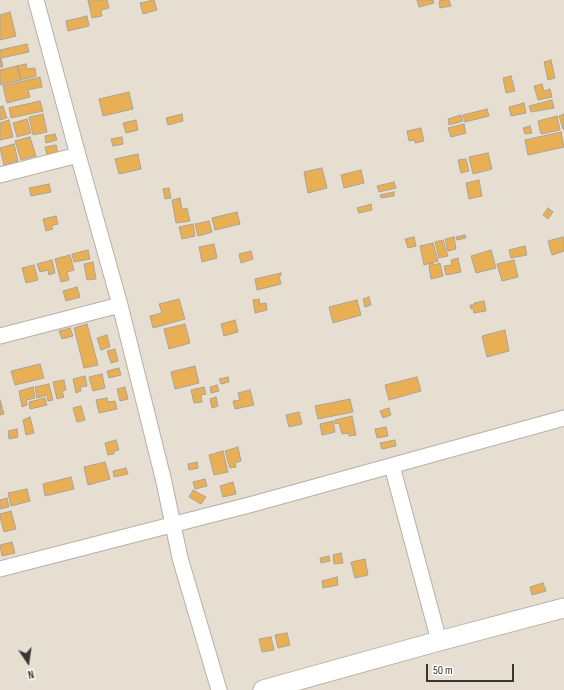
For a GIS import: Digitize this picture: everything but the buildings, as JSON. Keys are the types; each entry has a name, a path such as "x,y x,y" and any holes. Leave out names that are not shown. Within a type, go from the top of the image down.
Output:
{"main road":[{"path":"263,690 439,640 564,608"}],"street":[{"path":"36,0 120,305 164,482 180,558 220,690"},
{"path":"0,175 78,155"},
{"path":"0,336 120,305"},
{"path":"0,569 173,526 564,418"},
{"path":"392,466 439,640"}]}
